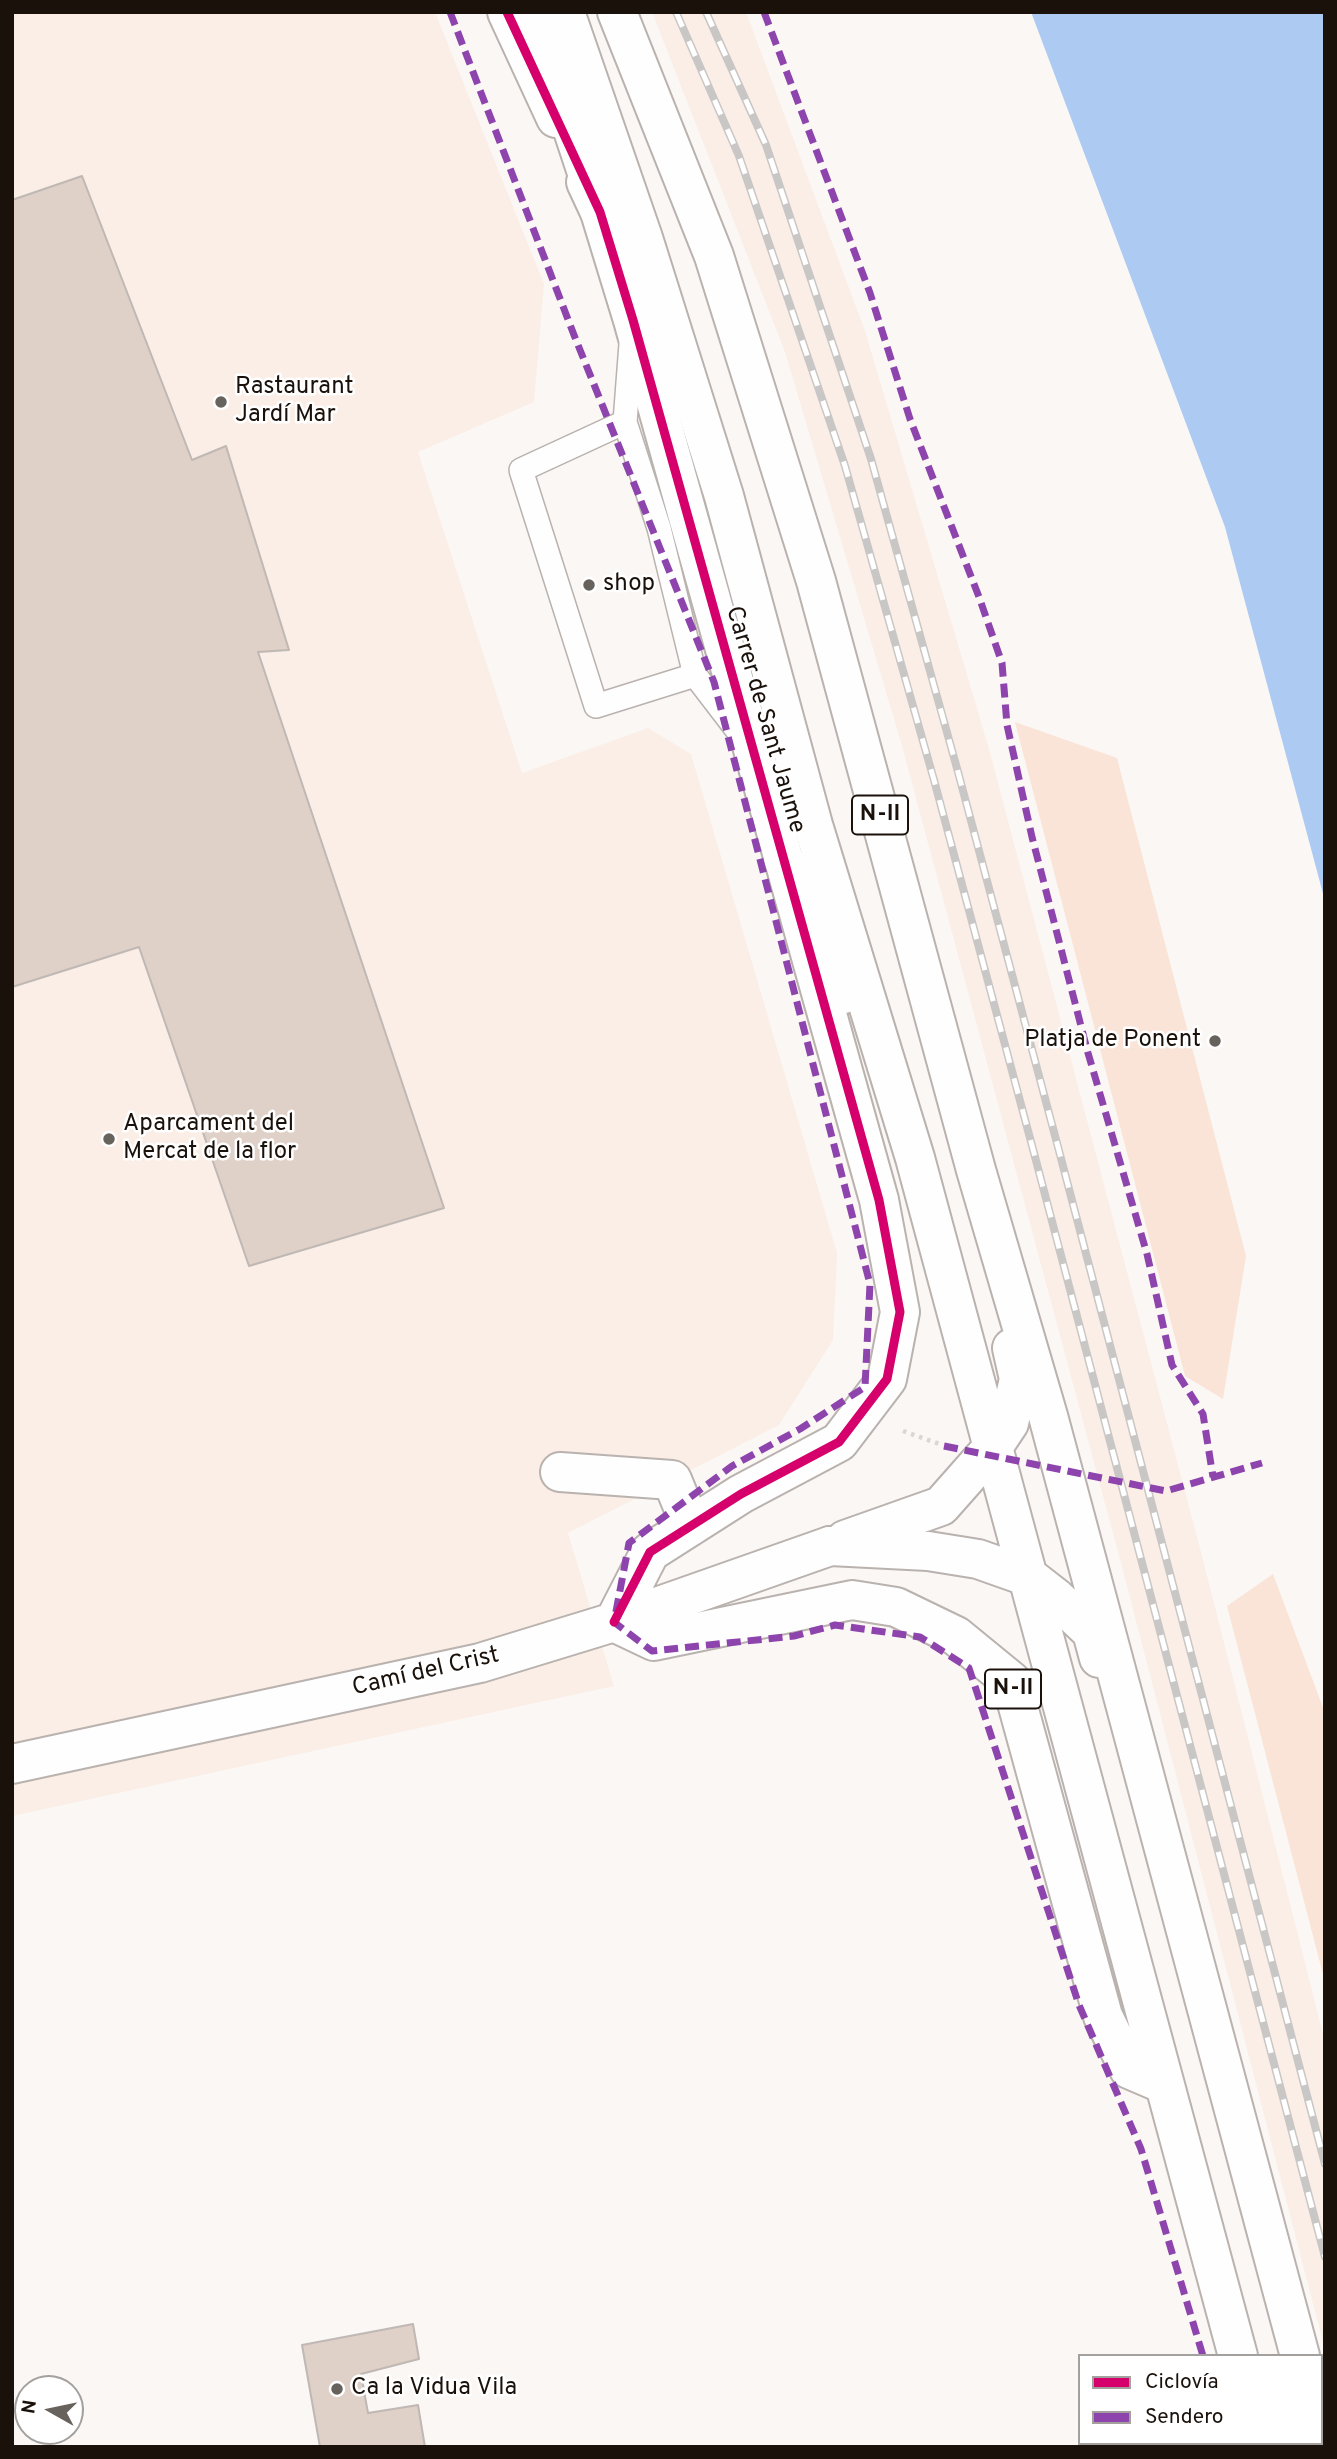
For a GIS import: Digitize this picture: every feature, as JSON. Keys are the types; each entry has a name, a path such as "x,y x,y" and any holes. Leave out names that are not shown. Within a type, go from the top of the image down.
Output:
{"main road":[{"name":"Carrer de Sant Jaume","path":"507,12 600,212 633,320 879,1200 900,1312 887,1379 839,1442 741,1494 691,1526"},
{"path":"539,12 557,82 600,212"},
{"name":"N-II","path":"565,12 643,238 724,496 813,825 915,1158 1237,2354"},
{"name":"N-II","path":"617,12 714,256 816,581 976,1170 1048,1416 1299,2354"},
{"name":"N-II","path":"783,858 915,1158"},
{"name":"N-II","path":"830,1546 941,1506 993,1447 1009,1423 1019,1379 976,1170"},
{"path":"560,1472 672,1480 691,1526 650,1552 614,1622"},
{"name":"N-II","path":"830,1546 928,1550 978,1559 1029,1577 1092,1632 1195,2017 1224,2067"},
{"name":"Camí del Crist","path":"12,1764 480,1663 614,1622 830,1546"},
{"name":"N-II","path":"614,1622 654,1641 852,1600 896,1607 956,1636 1011,1681 1104,2016 1129,2069 1164,2084"}],"lane":[{"path":"633,320 625,422 659,528 695,676 753,752"},
{"path":"625,422 521,470 596,706 695,676"}],"path":[{"path":"903,1432 944,1446"}],"shaded area":[{"path":"12,12 435,12 544,284 534,402 418,452 522,773 648,728 691,754 837,1253 833,1340 779,1425 568,1533 614,1686 12,1816"},
{"path":"652,12 746,12 865,331 989,749 1202,1556 1325,2042 1325,2350 1122,1567 902,746 785,352"},
{"path":"1015,722 1117,758 1246,1256 1223,1399 1185,1376"},
{"path":"1273,1574 1325,1713 1325,1982 1227,1606"}],"water":[{"path":"1031,12 1325,12 1325,901 1225,527"}],"building":[{"path":"82,176 192,460 226,446 289,650 258,652 444,1208 249,1266 139,947 12,987 12,200"},
{"name":"Ca la Vidua Vila","path":"413,2324 419,2359 361,2374 368,2413 418,2405 425,2447 320,2447 302,2345"}],"railway":[{"path":"676,12 739,156 845,466 934,780 1034,1153 1325,2257"},
{"path":"706,12 766,145 871,459 1058,1147 1325,2164"}],"marked path":[{"path":"450,12 574,335 714,682 870,1284 865,1387 800,1429 732,1466 629,1543 614,1622 652,1651 794,1636 835,1625 920,1637 969,1668 1079,2005 1141,2149 1202,2354"},
{"path":"764,12 870,293 910,419 1002,663 1007,725 1032,837 1088,1053 1147,1254 1172,1365 1203,1414 1213,1477"},
{"path":"944,1446 1166,1491 1262,1463"}],"cycle path":[{"path":"507,12 600,212 633,320 879,1200 900,1312 887,1379 839,1442 741,1494 650,1552 614,1622"}],"place":[{"name":"Rastaurant Jardí Mar","path":"221,402"},
{"name":"shop","path":"589,585"},
{"name":"Platja de Ponent","path":"1215,1041"},
{"name":"Aparcament del Mercat de la flor","path":"109,1139"},
{"name":"Ca la Vidua Vila","path":"337,2389"}]}
